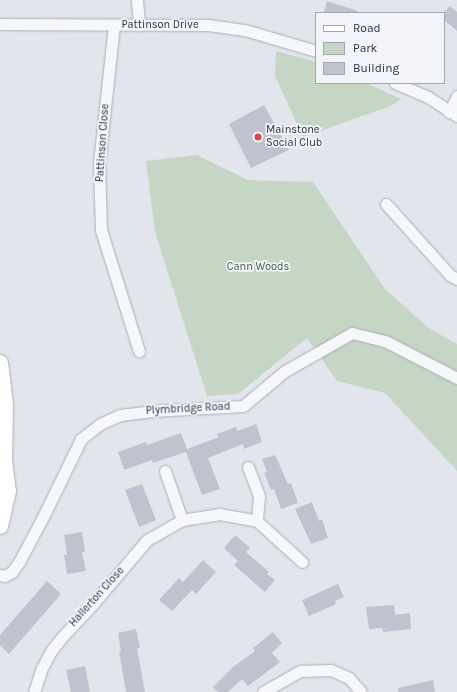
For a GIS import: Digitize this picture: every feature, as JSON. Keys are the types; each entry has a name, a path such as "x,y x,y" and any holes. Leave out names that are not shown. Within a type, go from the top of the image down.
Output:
{"main road":[{"path":"0,363 5,405 2,468 8,491 0,526"}],"street":[{"path":"137,0 139,26"},
{"name":"Pattinson Drive","path":"0,24 139,26 208,25 245,30 315,50"},
{"name":"Pattinson Close","path":"114,25 99,162 101,230 138,351"},
{"path":"397,84 428,97 453,114 457,96"},
{"path":"386,204 450,276 457,279"},
{"name":"Plymbridge Road","path":"0,575 4,576 12,572 19,562 42,520 81,439 100,424 120,415 153,411 243,406 285,371 352,333 387,342 457,378"},
{"path":"248,467 259,496 257,521 302,562"},
{"path":"165,471 182,520"},
{"name":"Hallerton Close","path":"34,692 42,668 50,651 92,605 147,540 182,520 219,514 257,521"},
{"path":"263,692 300,671 331,670 349,678 361,692"}],"green space":[{"path":"276,51 315,62 315,84 368,84 401,99 391,106 303,137 275,76"},
{"name":"Cann Woods","path":"197,155 248,180 313,182 385,289 430,329 457,344 457,471 385,393 337,381 307,338 238,394 207,396 155,232 146,161"}],"building":[{"path":"327,1 358,11 358,12 324,12"},
{"path":"450,6 457,12 457,31 445,21 444,12"},
{"name":"Mainstone Social Club","path":"264,105 289,150 251,168 229,124"},
{"path":"256,424 262,442 244,449 243,444 208,458 220,489 202,495 186,452 153,463 152,460 124,470 118,452 146,442 147,445 181,433 187,449 219,437 217,434 236,427 237,431"},
{"path":"275,455 288,484 291,483 298,503 281,509 274,489 271,490 264,473 267,472 262,459"},
{"path":"142,484 156,520 139,527 125,490"},
{"path":"312,502 319,521 322,519 328,538 311,544 295,509"},
{"path":"82,532 85,552 82,552 86,571 67,574 64,555 67,555 64,535"},
{"path":"235,535 250,548 246,552 269,572 267,574 275,580 265,592 234,565 238,561 224,548"},
{"path":"203,560 216,572 196,594 192,590 172,611 159,600 179,578 183,582"},
{"path":"47,581 61,594 9,654 0,645 0,635"},
{"path":"338,584 344,597 335,601 336,604 309,616 302,600"},
{"path":"394,605 395,615 410,613 411,629 383,632 382,628 369,629 366,607"},
{"path":"136,629 140,648 137,648 145,692 126,692 119,652 121,651 118,633"},
{"path":"273,632 282,643 272,653 280,662 248,686 242,679 228,692 218,692 213,687 233,667 255,651 253,648"},
{"path":"85,666 90,692 71,692 66,670"},
{"path":"433,680 435,692 398,692 398,688"}],"place":[{"name":"Mainstone Social Club","path":"258,137"}]}
